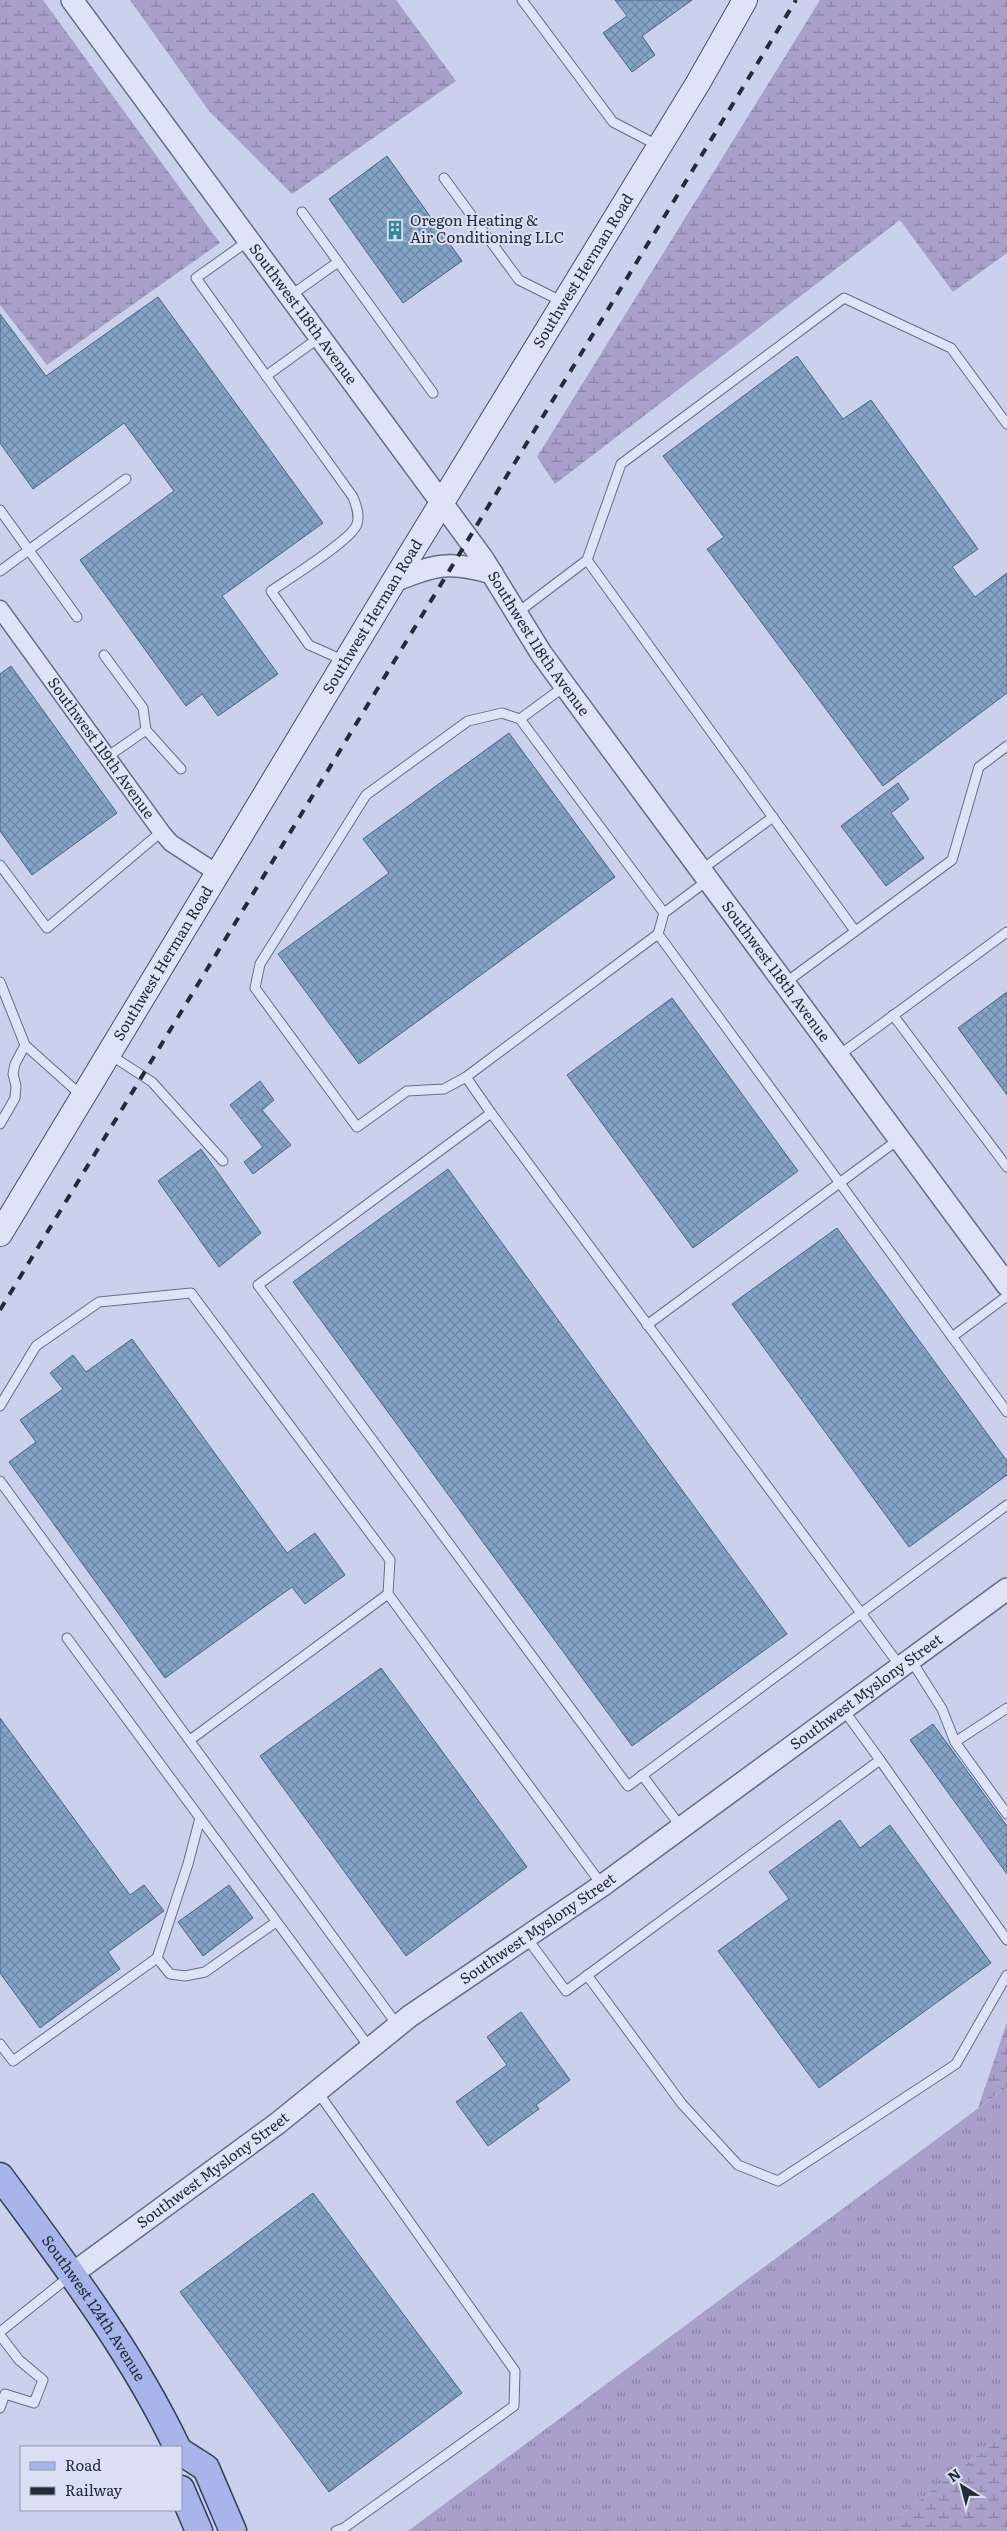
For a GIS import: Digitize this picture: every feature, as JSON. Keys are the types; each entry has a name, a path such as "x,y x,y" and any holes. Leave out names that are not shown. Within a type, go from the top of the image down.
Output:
{"main road":[{"name":"Southwest Herman Road","path":"0,1234 394,581 660,146 745,0"},
{"name":"Southwest 124th Avenue","path":"0,2176 72,2274 132,2365 176,2446"},
{"path":"182,2453 206,2468 233,2531"},
{"path":"182,2491 199,2531"}],"street":[{"name":"Southwest 118th Avenue","path":"72,0 492,573 541,653 565,686 1006,1284"},
{"path":"394,581 425,569 454,564 492,573"},
{"name":"Southwest 119th Avenue","path":"2,618 161,832 171,843 218,873"},
{"name":"Southwest Myslony Street","path":"72,2274 278,2123 398,2026 682,1828 1007,1589"}],"lane":[{"path":"522,0 613,122 660,146"},
{"path":"444,178 519,280 564,302"},
{"path":"302,212 433,393"},
{"path":"249,240 196,278 353,497 357,508 357,525 346,539 271,591 309,646 345,662"},
{"path":"290,297 338,262"},
{"path":"518,614 587,560 621,464 844,298 951,348 1007,424"},
{"path":"266,376 320,337"},
{"path":"0,571 126,479"},
{"path":"0,510 77,617"},
{"path":"587,560 855,931"},
{"path":"104,655 143,708 146,730 181,769"},
{"path":"520,718 565,686"},
{"path":"664,913 520,718 502,713 468,721 366,795 260,964 255,988 357,1127 407,1091 444,1089 466,1076 658,934 664,913 704,875 773,817"},
{"path":"107,757 146,730"},
{"path":"784,984 952,860 979,767 1007,746"},
{"path":"0,865 47,928 161,832"},
{"path":"838,1056 1007,932"},
{"path":"658,934 1007,1412"},
{"path":"0,982 25,1046 83,1096"},
{"path":"893,1015 1007,1167"},
{"path":"0,1124 15,1098 16,1086 13,1074 15,1064 25,1046"},
{"path":"109,1053 152,1082 223,1161"},
{"path":"466,1076 491,1113 860,1613 906,1663 942,1709 955,1742 1007,1814"},
{"path":"491,1113 258,1285 628,1786 1007,1505"},
{"path":"647,1324 899,1139"},
{"path":"952,1337 1006,1284"},
{"path":"0,1406 36,1346 99,1302 191,1293 390,1560 388,1594 602,1885"},
{"path":"0,1481 398,2026"},
{"path":"190,1740 388,1594"},
{"path":"67,1638 370,2049"},
{"path":"955,1742 1007,1708"},
{"path":"843,1709 1007,1940"},
{"path":"526,1937 566,1991 880,1760"},
{"path":"642,1775 682,1828"},
{"path":"0,2044 13,2061 157,1958 188,1864 200,1818"},
{"path":"157,1958 170,1974 185,1976 205,1972 276,1922"},
{"path":"587,1975 682,2104 738,2165 778,2181 956,2064 1007,1975"},
{"path":"317,2091 515,2371 514,2406 344,2528 336,2531"},
{"path":"0,2408 6,2394 34,2404 42,2380 19,2360 0,2333 72,2274"}],"green space":[{"path":"0,0 43,0 220,243 47,365 0,305"},
{"path":"130,0 396,0 456,81 292,194 209,111"},
{"path":"820,0 1007,0 1007,253 953,292 900,220 555,484 537,457"},
{"path":"1007,2022 1007,2087 978,2108"},
{"path":"1007,2087 1007,2432 880,2531 408,2531"},
{"path":"1007,2432 1007,2531 880,2531"}],"building":[{"path":"615,0 692,0 642,36 655,55 632,72 603,33 627,16"},
{"name":"Oregon Heating & Air Conditioning LLC","path":"387,156 462,261 403,303 329,199"},
{"path":"158,297 323,523 222,596 278,674 218,716 202,694 186,706 80,560 174,491 124,423 33,489 0,443 0,314 46,376"},
{"path":"797,356 843,419 871,400 978,549 952,567 975,597 1007,573 1007,693 883,786 707,549 724,537 663,456"},
{"path":"11,666 117,813 32,875 0,831 0,674"},
{"path":"509,733 615,877 359,1064 278,954 389,873 363,839"},
{"path":"898,783 909,799 891,813 924,858 886,886 841,826"},
{"path":"1007,992 1007,1095 958,1028"},
{"path":"672,998 798,1171 693,1248 567,1075"},
{"path":"260,1081 274,1100 262,1110 291,1145 253,1174 244,1162 263,1147 230,1105"},
{"path":"201,1149 261,1233 219,1267 158,1181"},
{"path":"448,1169 787,1634 632,1746 293,1282"},
{"path":"837,1228 1007,1461 1007,1475 909,1547 732,1304"},
{"path":"132,1339 287,1553 315,1533 345,1575 305,1604 292,1587 165,1678 9,1462 36,1442 20,1420 63,1389 50,1373 73,1355 86,1372"},
{"path":"381,1668 527,1867 406,1956 260,1756"},
{"path":"0,1718 130,1895 144,1885 164,1911 108,1952 120,1969 40,2028 0,1973"},
{"path":"933,1724 1007,1826 1007,1874 910,1740"},
{"path":"840,1820 860,1848 890,1825 991,1963 819,2088 718,1951 789,1899 769,1872"},
{"path":"229,1885 253,1918 203,1956 178,1922"},
{"path":"521,2012 570,2080 536,2105 539,2109 488,2146 456,2102 507,2065 487,2037"},
{"path":"313,2193 462,2393 329,2492 180,2292"}],"railway":[{"path":"0,1310 796,0"}],"place":[{"name":"Oregon Heating & Air Conditioning LLC","path":"395,230"}]}
